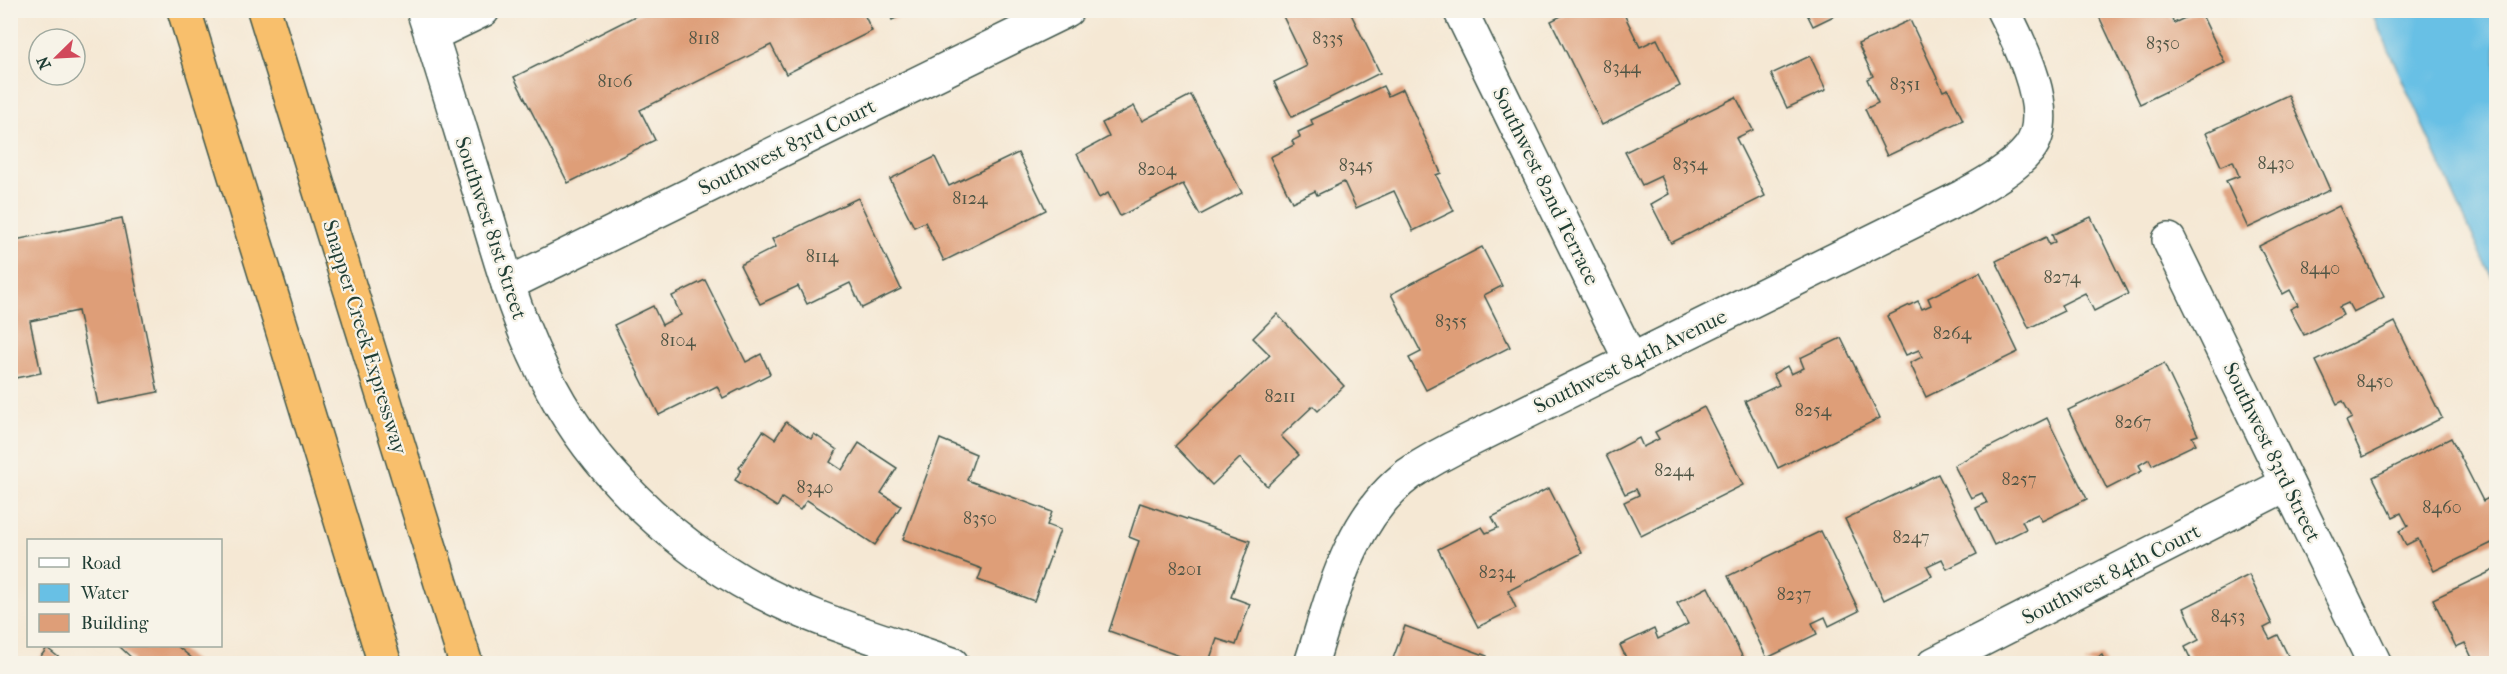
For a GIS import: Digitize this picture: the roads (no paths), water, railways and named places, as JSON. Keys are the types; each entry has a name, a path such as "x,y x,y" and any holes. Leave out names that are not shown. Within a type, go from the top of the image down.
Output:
{"highway":[{"path":"184,10 385,663"},
{"name":"Snapper Creek Expressway","path":"264,10 466,663"}],"street":[{"path":"427,23 483,10"},
{"name":"Southwest 83rd Court","path":"508,284 1067,10"},
{"name":"Southwest 82nd Terrace","path":"1461,10 1631,361"},
{"name":"Southwest 84th Avenue","path":"1311,663 1348,553 1357,535 1386,496 1408,475 1438,456 1962,197 1987,183 2023,156 2036,138 2038,127 2035,88 2028,64 2003,10"},
{"name":"Southwest 81st Street","path":"427,23 524,331 562,408 582,436 645,508 682,541 742,582 810,614 952,663"},
{"name":"Southwest 83rd Street","path":"2169,240 2375,663"},
{"name":"Southwest 84th Court","path":"1934,663 2287,484"}],"water":[{"path":"2371,11 2496,11 2496,284 2482,257"}]}
